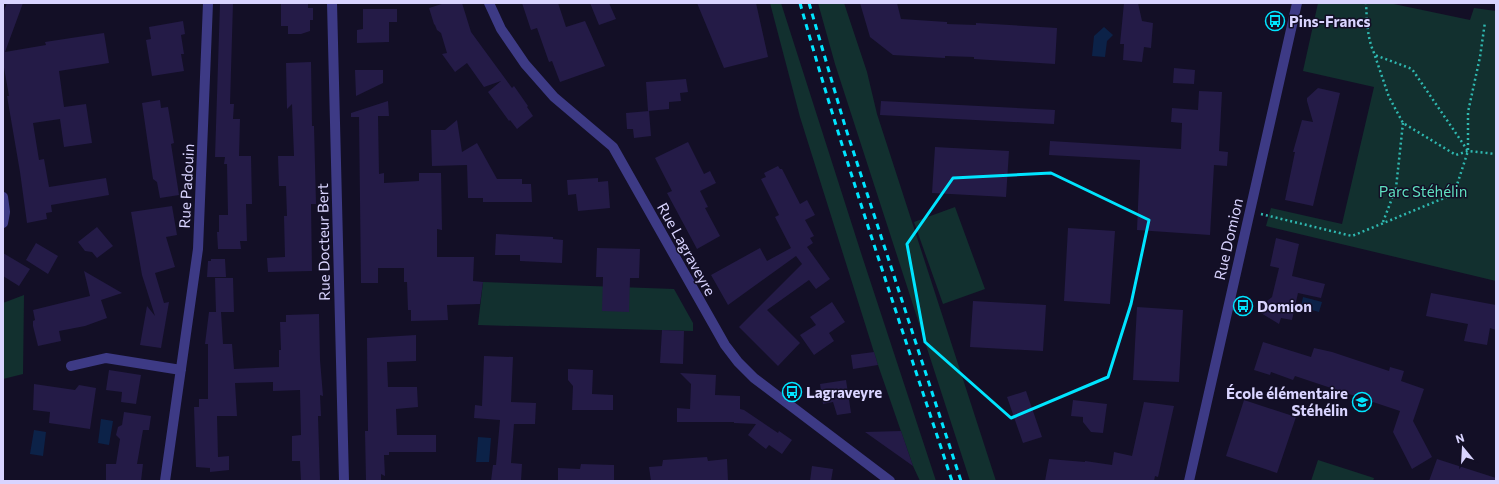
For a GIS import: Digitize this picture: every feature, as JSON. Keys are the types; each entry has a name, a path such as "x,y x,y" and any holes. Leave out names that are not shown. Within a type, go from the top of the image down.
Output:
{"street":[{"name":"Rue Padouin","path":"165,481 198,249 208,3"},
{"name":"Rue Docteur Bert","path":"332,3 344,481"},
{"name":"Rue Lagraveyre","path":"489,3 501,29 525,64 554,97 613,147 725,345 738,362 754,378 890,481"},
{"name":"Rue Domion","path":"1189,481 1297,3"},
{"path":"3,197 6,212 3,223"},
{"path":"72,366 106,358 181,370"}],"path":[{"path":"1366,3 1371,46 1389,97 1403,123 1456,155 1468,151 1496,154"},
{"path":"1249,211 1352,236 1454,194 1468,151 1468,112 1486,22"},
{"path":"1375,55 1412,69 1468,151"},
{"path":"1383,222 1396,188 1403,123"}],"highlighted area":[{"path":"1051,173 1149,220 1131,304 1108,377 1011,418 925,342 907,244 953,178"}],"green space":[{"path":"770,3 781,3 936,481 920,481 913,466 878,365 800,117"},
{"path":"818,3 844,3 867,72 877,114 996,481 970,481 835,64"},
{"name":"Parc Stéhélin","path":"1318,3 1389,3 1470,20 1474,8 1496,11 1496,281 1266,226 1271,208 1342,224 1374,87 1303,71"},
{"path":"955,207 985,289 943,304 914,222"},
{"path":"483,282 674,289 693,323 693,331 478,325"},
{"path":"24,295 23,374 3,379 3,303"},
{"path":"1318,460 1374,478 1373,481 1311,481"}],"water":[{"path":"1104,27 1113,35 1107,41 1105,57 1092,56 1094,36"},
{"path":"1303,297 1322,302 1319,312 1301,307"},
{"path":"101,419 113,421 109,445 98,443"},
{"path":"34,430 46,432 43,456 30,454"},
{"path":"478,437 491,438 489,462 476,462"}],"building":[{"path":"7,3 23,3 5,52 46,45 45,42 104,33 109,63 59,71 64,107 86,104 92,143 64,147 60,119 33,123 39,160 44,159 49,187 106,178 109,195 51,205 52,212 46,213 47,219 27,223 3,62 3,13"},
{"path":"220,3 233,3 230,104 234,104 233,119 240,119 239,156 251,156 252,204 246,204 247,241 240,241 241,249 218,249 217,232 219,232 219,215 228,215 227,164 224,164 225,157 215,157"},
{"path":"281,3 308,3 308,8 313,8 313,20 310,20 310,31 301,34 288,34 288,26 281,26"},
{"path":"445,3 462,3 471,32 512,88 514,86 528,106 527,107 533,116 517,129 510,120 509,121 488,92 501,81 484,87 467,63 455,72 442,54 447,53 441,33 437,30 434,24 429,8"},
{"path":"522,3 558,3 566,27 585,21 605,66 560,82 552,61 549,62 537,28 531,30"},
{"path":"590,3 609,3 616,19 599,25"},
{"path":"697,3 756,3 768,57 724,68"},
{"path":"860,3 897,3 901,19 947,22 947,24 976,25 976,23 1057,28 1055,64 974,59 974,57 945,56 945,58 893,55 870,37"},
{"path":"1124,3 1138,3 1142,21 1153,23 1151,48 1144,47 1142,62 1123,60 1124,44 1120,44"},
{"path":"363,9 397,9 397,22 389,22 389,42 357,43 357,30 363,29"},
{"path":"183,21 185,34 181,35 184,54 181,54 184,71 152,76 146,40 151,39 149,27"},
{"path":"311,62 312,126 314,126 316,204 311,204 312,271 268,272 267,258 285,257 284,216 287,216 286,186 279,186 278,156 294,156 292,104 287,109 286,63"},
{"path":"1174,68 1195,70 1194,84 1173,83"},
{"path":"355,70 383,70 383,83 356,96"},
{"path":"686,79 688,92 680,93 681,101 669,102 669,109 648,111 646,82"},
{"path":"1318,88 1340,93 1313,206 1285,200 1295,152 1293,152 1302,120 1313,122 1307,98"},
{"path":"1199,91 1222,92 1219,151 1228,152 1227,166 1214,165 1210,235 1137,230 1140,160 1049,155 1050,141 1181,149 1182,123 1171,122 1172,108 1198,110"},
{"path":"160,100 161,108 168,107 174,143 171,144 179,195 160,198 157,182 153,179 142,103"},
{"path":"388,101 389,116 378,116 379,174 384,173 384,183 419,181 419,173 441,173 442,230 437,229 437,257 474,257 473,281 483,282 480,304 447,305 448,320 411,321 411,310 408,310 407,282 404,282 404,268 378,268 378,283 361,283 359,117 351,117 351,113"},
{"path":"881,101 1055,110 1054,124 880,115"},
{"path":"649,111 651,136 634,138 633,129 627,129 626,113"},
{"path":"457,120 462,152 477,143 497,179 522,179 522,184 531,184 532,202 483,202 483,198 468,198 467,165 432,166 431,130 445,130"},
{"path":"688,142 704,174 710,171 716,183 700,191 708,207 705,208 720,236 697,249 667,193 672,191 655,158"},
{"path":"935,147 1009,151 1006,197 932,193"},
{"path":"778,166 782,169 800,204 807,200 815,215 805,220 814,236 810,238 813,243 807,247 830,279 816,289 809,280 767,310 800,343 778,366 739,327 802,264 796,256 728,305 711,275 760,248 767,261 791,248 775,217 779,215 761,179 766,177 764,173"},
{"path":"598,178 598,182 608,181 610,208 578,211 576,194 568,195 567,180"},
{"path":"172,206 177,235 166,237 175,267 155,273 164,303 169,302 161,348 140,345 147,306 155,316 142,275 131,212"},
{"path":"97,227 113,246 97,258 92,252 85,251 78,242"},
{"path":"1068,228 1115,231 1110,304 1064,301"},
{"path":"496,234 553,237 553,239 563,240 562,263 520,261 520,255 495,255"},
{"path":"1276,238 1299,244 1292,276 1325,284 1321,298 1298,293 1292,320 1281,318 1279,324 1256,310 1272,297 1279,268 1270,266"},
{"path":"36,243 58,256 48,274 26,260"},
{"path":"597,248 640,249 639,278 630,278 629,312 602,311 603,277 596,277"},
{"path":"3,253 30,269 19,286 3,276"},
{"path":"211,259 225,259 226,277 207,277 208,261 211,261"},
{"path":"84,271 122,293 101,300 107,318 85,326 59,331 61,341 38,346 33,326 33,321 35,320 33,310 90,296"},
{"path":"215,278 233,278 234,312 221,312 223,344 232,344 234,369 279,367 279,350 281,350 280,322 286,322 286,315 319,314 320,360 323,396 320,395 321,416 318,416 320,481 301,481 300,461 292,461 292,436 301,435 300,390 273,391 273,382 235,383 237,416 217,416 218,457 229,456 229,470 210,472 210,468 196,467 194,407 199,407 199,399 208,399 208,344 205,344 209,312 216,312"},
{"path":"1431,293 1496,305 1496,330 1490,328 1487,345 1464,341 1468,324 1426,316"},
{"path":"973,301 1046,305 1043,351 970,347"},
{"path":"832,302 845,322 829,333 834,341 814,355 800,335 816,325 810,317"},
{"path":"1137,307 1183,310 1179,382 1133,380"},
{"path":"662,330 684,331 683,364 660,363"},
{"path":"416,335 416,361 387,362 388,387 417,387 418,407 396,409 397,435 436,435 436,452 389,452 389,455 384,455 385,476 381,474 381,481 366,481 365,431 368,431 367,338"},
{"path":"1263,342 1311,357 1314,348 1332,352 1389,371 1390,367 1404,371 1401,381 1424,389 1413,421 1432,457 1412,469 1393,432 1400,411 1295,376 1293,380 1271,372 1270,375 1254,370"},
{"path":"874,352 878,365 853,369 851,355"},
{"path":"484,356 513,357 511,402 536,403 535,424 514,424 511,463 522,464 521,481 491,481 493,465 496,465 500,420 474,418 475,405 482,406"},
{"path":"568,369 593,370 592,394 613,395 613,410 572,410 573,386 568,380"},
{"path":"109,370 141,375 136,404 121,402 122,392 106,390"},
{"path":"680,373 716,375 715,395 740,396 740,409 792,440 782,454 769,445 766,449 748,435 756,424 734,422 677,422 677,408 690,409 691,384"},
{"path":"846,380 851,413 837,415 833,402 823,404 820,384"},
{"path":"34,384 75,390 79,385 96,388 90,429 49,423 50,412 33,410"},
{"path":"1026,391 1042,437 1023,443 1007,397"},
{"path":"1073,400 1107,404 1103,433 1091,432 1083,422 1083,417 1071,416"},
{"path":"1244,400 1296,417 1277,473 1226,456"},
{"path":"1144,402 1174,406 1158,477 1155,476 1154,481 1045,481 1049,459 1085,461 1112,465 1114,452 1132,456"},
{"path":"124,412 151,416 149,430 143,430 137,464 143,464 141,481 106,481 106,464 116,464 120,439 116,435 118,427 122,425"},
{"path":"901,431 913,466 865,432"},
{"path":"707,457 708,461 727,459 728,481 651,481 649,467 662,466 663,460"},
{"path":"1437,459 1496,478 1496,481 1429,481"},
{"path":"581,464 614,465 614,481 558,481 558,468 580,469"},
{"path":"812,466 833,469 831,481 810,481"}],"railway":[{"path":"800,3 854,183 952,481"},
{"path":"809,3 845,126 961,481"}],"place":[{"name":"Pins-Francs","path":"1275,21"},
{"name":"Domion","path":"1243,306"},
{"name":"Lagraveyre","path":"792,392"},
{"name":"École élémentaire Stéhélin","path":"1362,402"}]}
